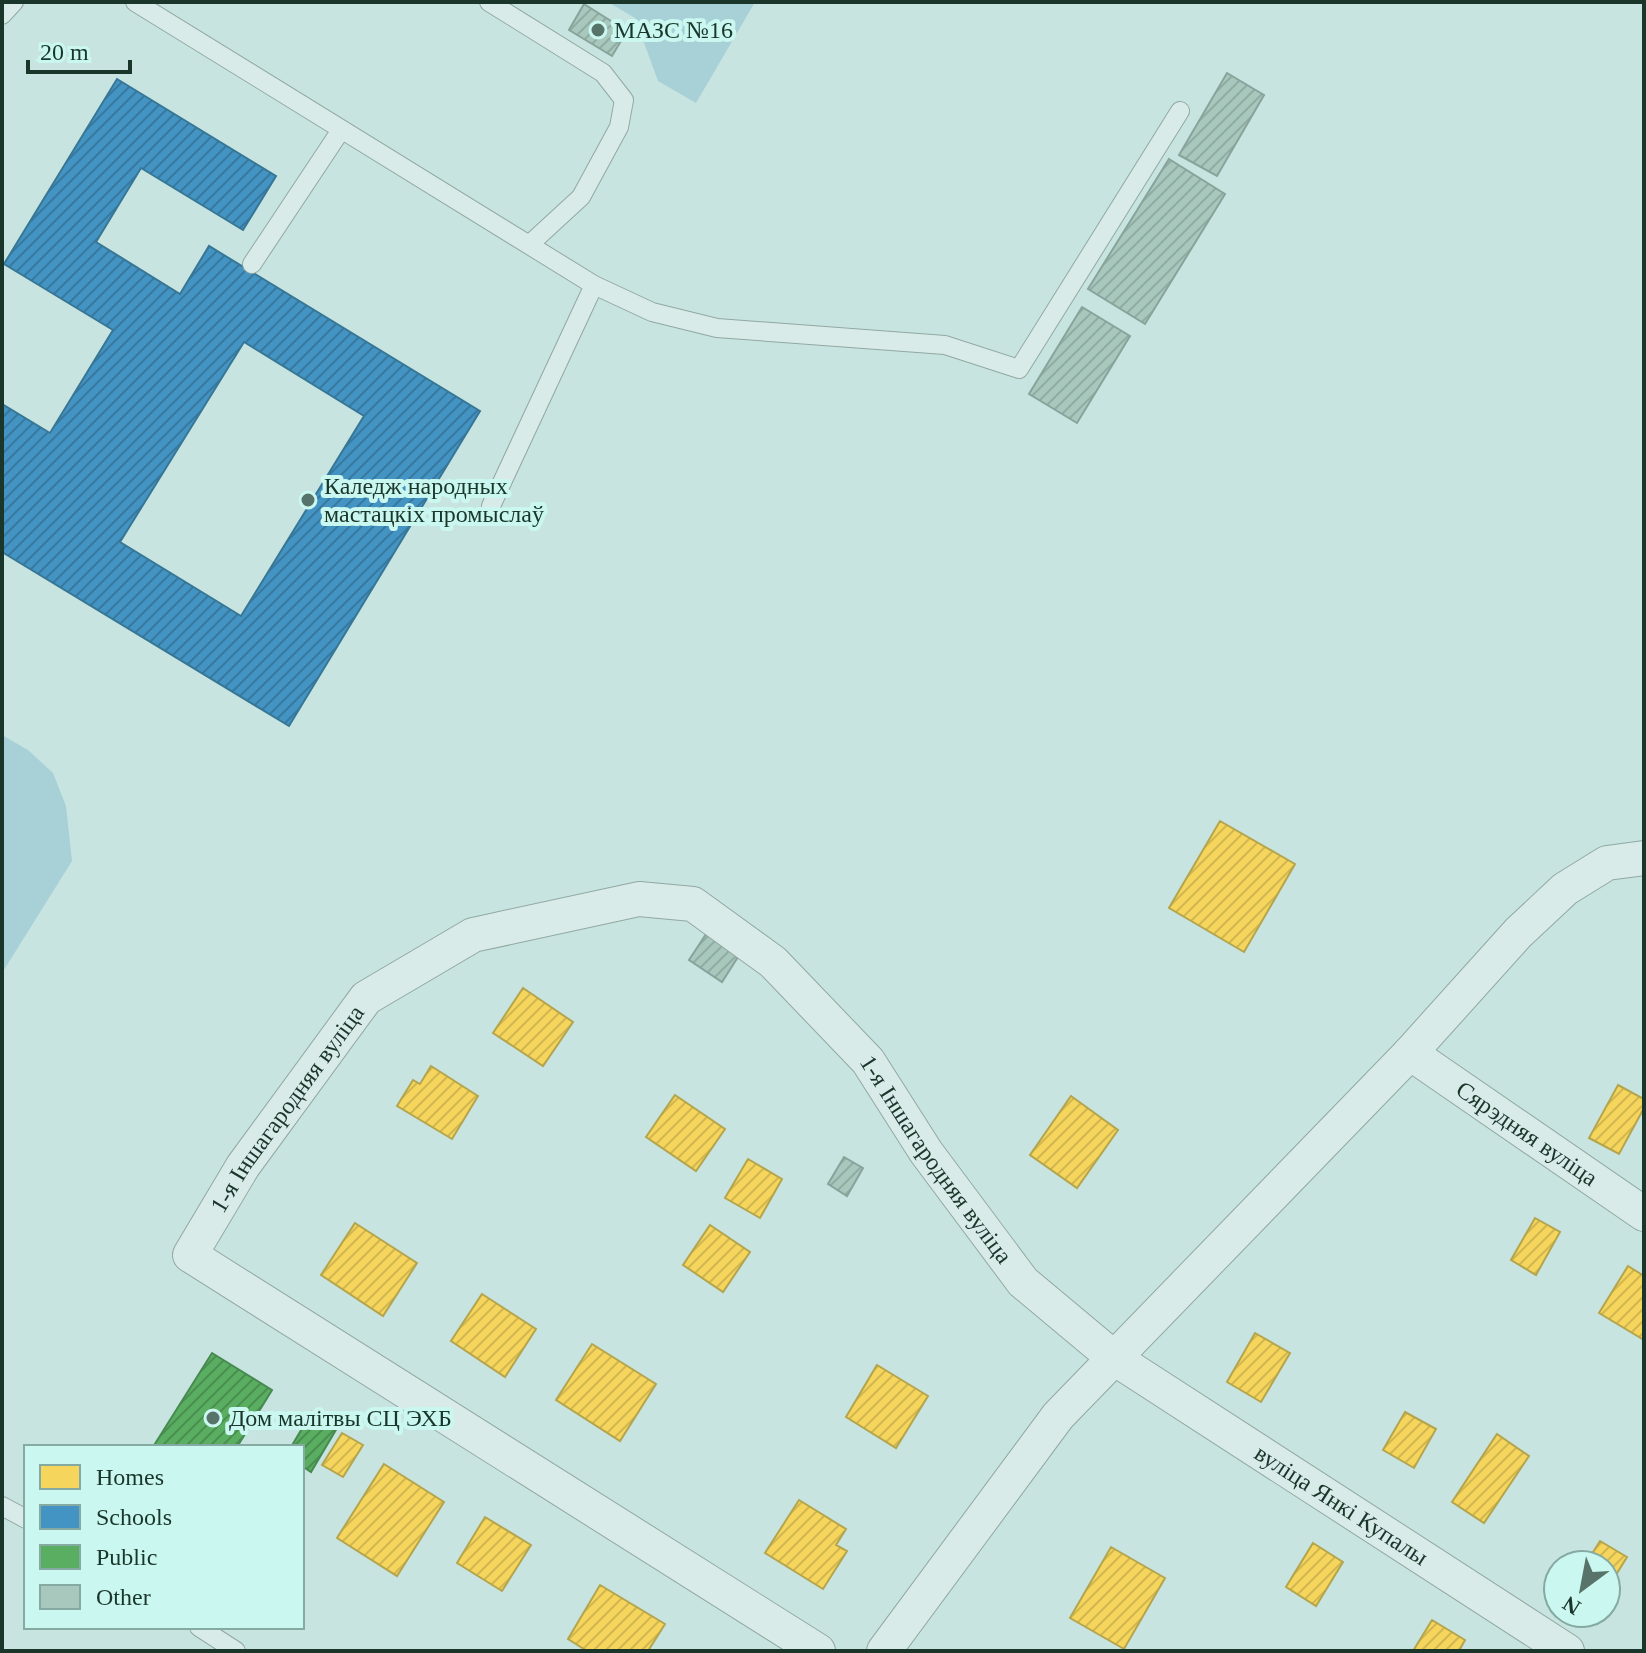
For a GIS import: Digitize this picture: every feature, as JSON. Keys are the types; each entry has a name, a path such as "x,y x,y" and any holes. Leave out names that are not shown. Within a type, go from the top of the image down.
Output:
{"street":[{"path":"884,1651 1058,1416 1410,1053 1518,933 1565,889 1607,863 1644,858"},
{"name":"1-я Іншагародняя вуліца","path":"818,1651 190,1255 243,1166 366,998 473,935 639,899 693,904 773,962 868,1061 926,1152 1023,1282 1114,1358"},
{"name":"Сярэдняя вуліца","path":"1410,1053 1644,1214"},
{"name":"вуліца Янкі Купалы","path":"1114,1358 1567,1651"}],"lane":[{"path":"2,15 14,2"},
{"path":"135,2 531,243 594,285 652,312 717,328 945,345 1019,369 1180,111"},
{"path":"489,2 603,73 624,100 619,127 581,197 531,243"},
{"path":"252,264 341,130"},
{"path":"491,506 594,285"},
{"path":"2,1506 24,1518"},
{"path":"202,1629 236,1651"}],"shaded area":[{"path":"608,2 755,2 696,103 658,81 635,18"},
{"path":"2,735 28,750 53,773 66,806 72,861 2,973"}],"building: Homes":[{"path":"1220,821 1295,864 1244,952 1169,908"},
{"path":"523,988 573,1022 543,1066 493,1033"},
{"path":"431,1066 478,1096 452,1139 397,1106 413,1080 420,1084"},
{"path":"1618,1085 1644,1099 1644,1108 1619,1154 1589,1138"},
{"path":"675,1095 725,1129 696,1171 646,1137"},
{"path":"1071,1096 1118,1130 1077,1188 1030,1155"},
{"path":"748,1159 782,1179 760,1218 725,1198"},
{"path":"1535,1218 1560,1232 1536,1275 1511,1260"},
{"path":"355,1223 417,1263 383,1316 321,1275"},
{"path":"710,1225 750,1252 723,1292 683,1265"},
{"path":"1628,1266 1644,1276 1644,1340 1599,1313"},
{"path":"482,1294 536,1329 505,1377 451,1341"},
{"path":"1255,1333 1290,1353 1261,1402 1227,1382"},
{"path":"592,1344 656,1384 620,1441 556,1400"},
{"path":"877,1365 928,1396 896,1448 846,1417"},
{"path":"1405,1412 1436,1429 1414,1468 1383,1450"},
{"path":"342,1433 363,1445 343,1477 322,1465"},
{"path":"1497,1434 1529,1456 1484,1523 1452,1502"},
{"path":"384,1464 444,1502 397,1576 337,1538"},
{"path":"799,1500 846,1529 836,1545 847,1551 823,1589 765,1553"},
{"path":"485,1517 531,1545 502,1591 457,1563"},
{"path":"1600,1541 1614,1549 1595,1549"},
{"path":"1313,1543 1343,1562 1316,1606 1286,1587"},
{"path":"1111,1547 1165,1578 1124,1649 1070,1618"},
{"path":"600,1585 665,1624 648,1651 587,1651 568,1639"},
{"path":"1432,1620 1465,1640 1459,1651 1413,1651"}],"building: Schools":[{"path":"117,79 276,176 243,230 141,168 96,242 180,294 209,246 480,411 289,726 2,552 2,404 50,433 113,330 4,264","holes":["244,342 364,416 241,616 120,542"]}],"building: Public":[{"name":"Дом малітвы СЦ ЭХБ","path":"212,1353 272,1390 238,1445 154,1445"},
{"path":"312,1412 337,1428 311,1472 304,1467 304,1445 292,1445"}],"building: Other":[{"name":"МАЗС №16","path":"584,4 627,31 612,56 569,30"},
{"path":"1227,73 1264,95 1217,176 1179,155"},
{"path":"1169,159 1225,194 1145,324 1088,289"},
{"path":"1082,307 1130,336 1077,423 1029,394"},
{"path":"710,928 743,949 722,982 689,960"},
{"path":"844,1157 863,1168 847,1196 828,1184"}],"place":[{"name":"МАЗС №16","path":"598,30"},
{"name":"Каледж народных мастацкіх промыслаў","path":"308,500"},
{"name":"Дом малітвы СЦ ЭХБ","path":"213,1418"}]}
